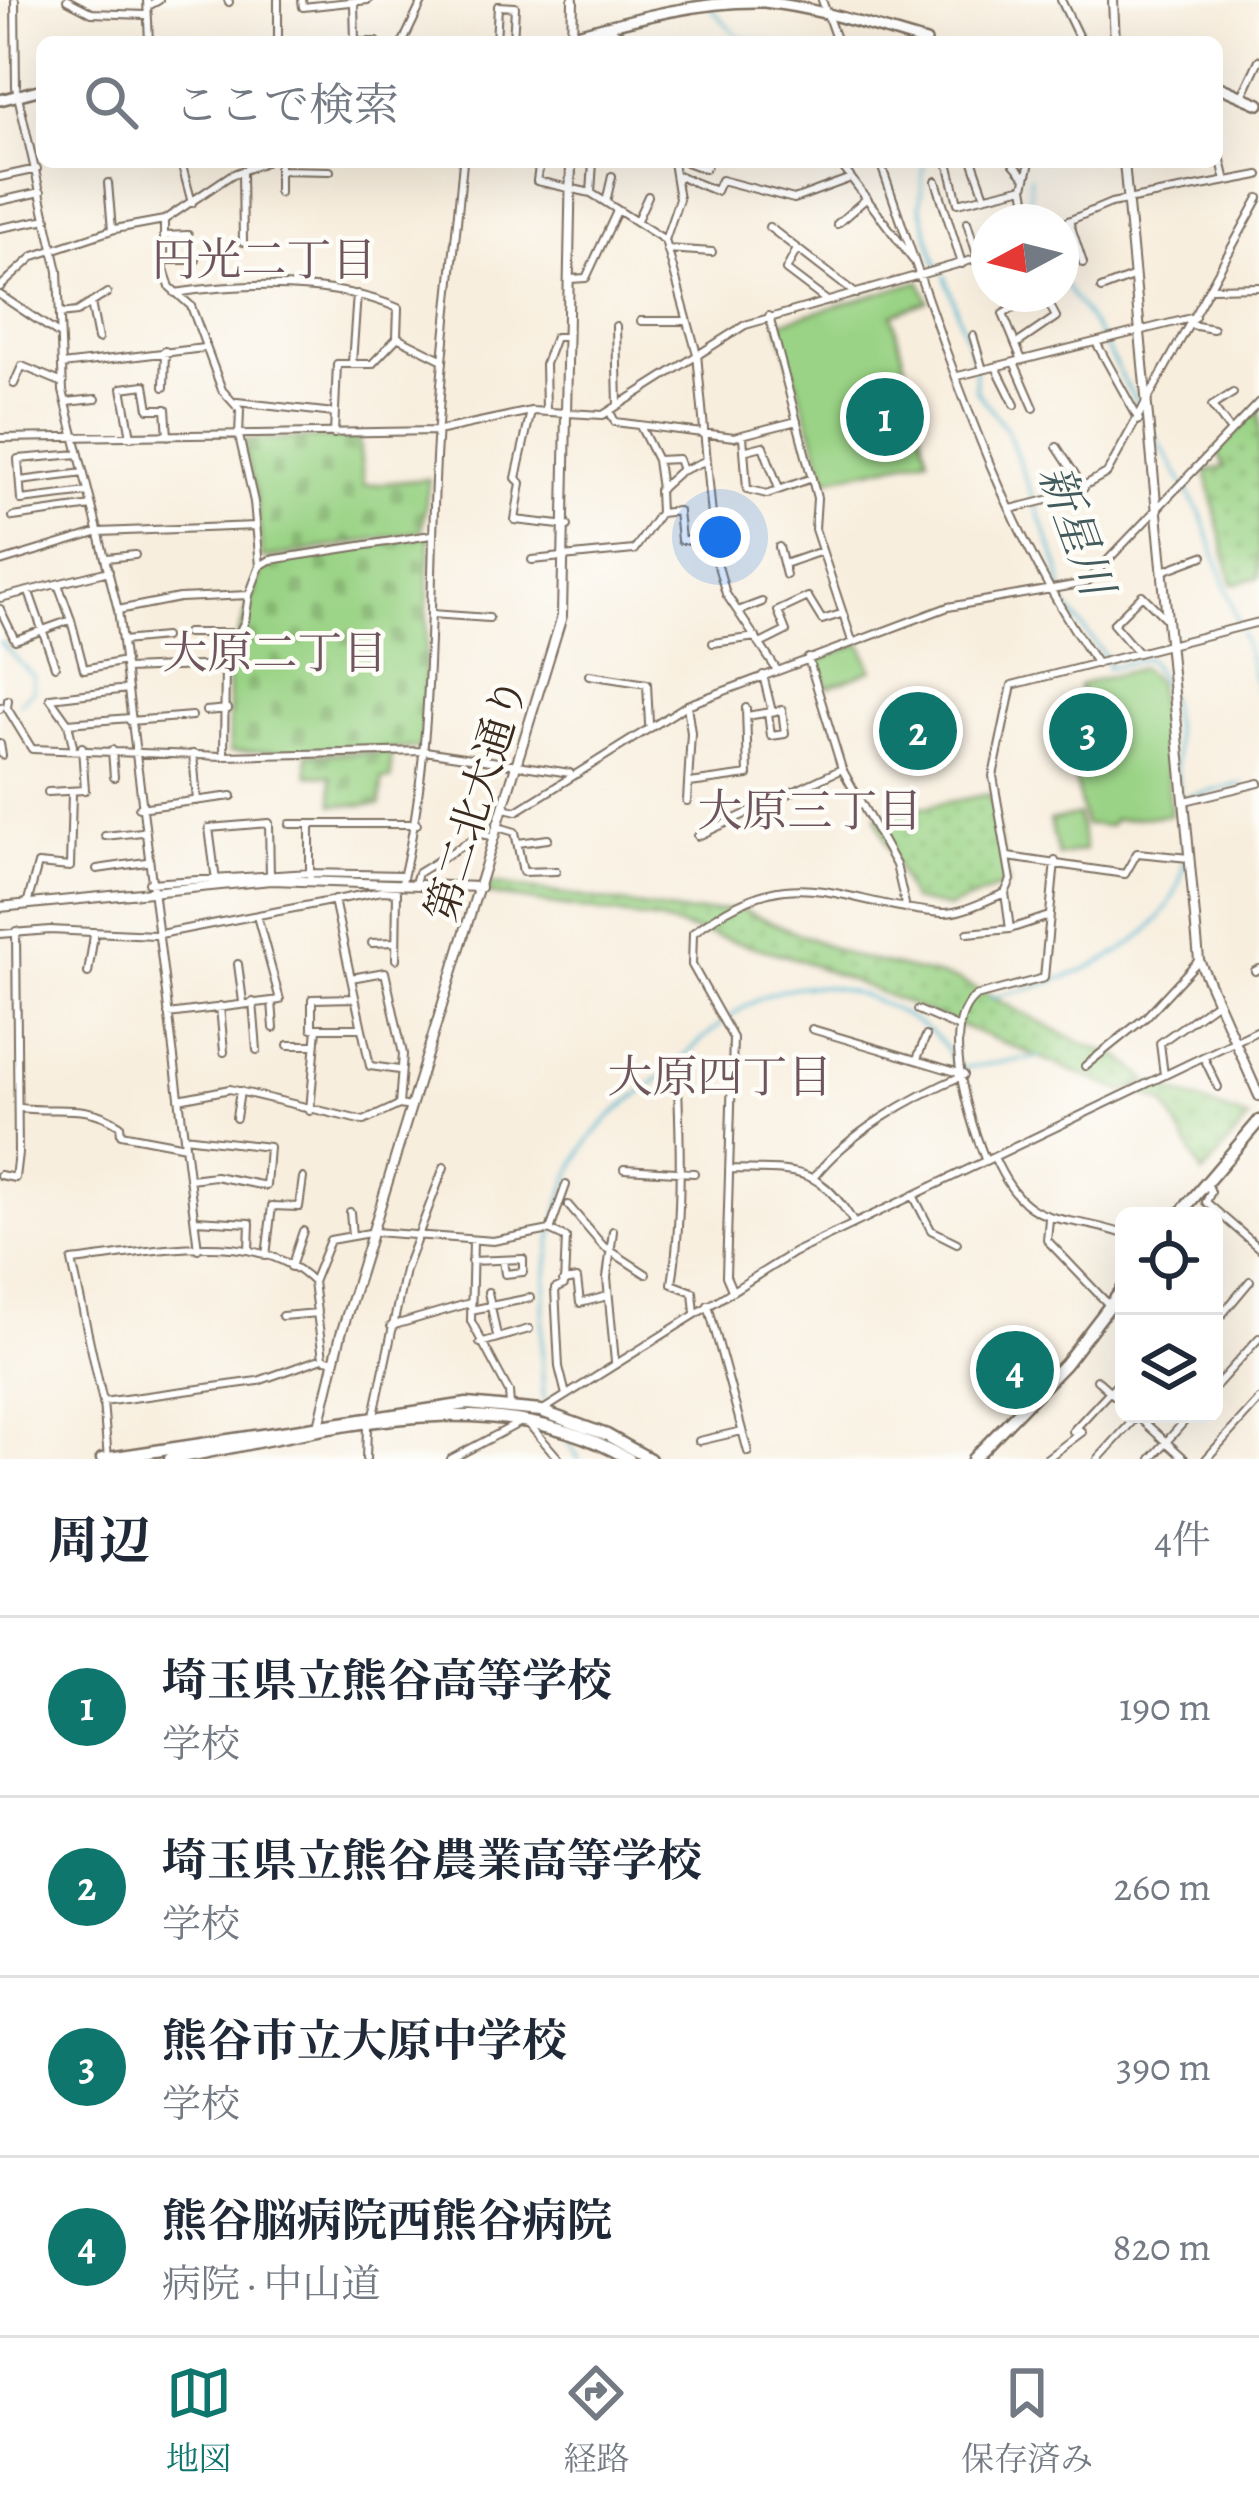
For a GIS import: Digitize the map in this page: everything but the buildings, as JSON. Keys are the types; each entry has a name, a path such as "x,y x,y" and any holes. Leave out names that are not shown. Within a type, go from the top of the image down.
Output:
{"highway":[{"path":"1185,1207 1259,1121"},
{"path":"973,1459 1065,1364 1115,1299"},
{"path":"106,1459 370,1421 439,1405 510,1406 541,1412 607,1435 650,1459"},
{"path":"370,1421 467,1414 526,1419 572,1432 629,1459"},
{"path":"170,1459 318,1429"}],"main road":[{"path":"580,36 698,6 761,1 826,13 905,36"},
{"path":"1223,88 1259,104"},
{"path":"0,100 36,90"}],"street":[{"path":"16,0 13,47 36,166"},
{"path":"67,0 92,13 147,7 159,0"},
{"path":"278,0 278,36"},
{"path":"302,0 303,7 368,0"},
{"path":"406,36 423,0"},
{"path":"572,36 573,0"},
{"path":"822,0 835,36"},
{"path":"1060,0 1078,36"},
{"path":"1113,0 1114,36"},
{"path":"354,4 355,36"},
{"path":"496,36 498,6 515,8 513,36"},
{"path":"601,28 602,36"},
{"path":"601,28 620,36"},
{"path":"0,47 13,47"},
{"path":"1242,96 1259,60"},
{"path":"183,168 192,203"},
{"path":"60,335 0,291 34,256 112,230 164,220 245,168"},
{"path":"243,242 245,168"},
{"path":"279,168 279,193"},
{"path":"299,168 330,171"},
{"path":"403,879 417,824 425,751 437,431 462,168"},
{"path":"539,168 537,181 591,193 666,244 712,252"},
{"name":"第二北大通り","path":"318,1429 334,1360 562,616 568,526 571,168"},
{"path":"591,193 593,168"},
{"path":"676,168 679,199 666,244 697,354 714,540 726,594 777,670"},
{"path":"844,168 921,273"},
{"path":"882,168 1011,509 1104,662"},
{"path":"950,168 958,202 1024,182"},
{"path":"975,168 985,196"},
{"path":"1016,168 1024,182 1027,204"},
{"path":"1024,182 1028,168"},
{"path":"1122,168 1146,406"},
{"path":"1223,168 1226,181"},
{"path":"0,177 37,170 54,251 66,402 107,558 126,665 139,808 199,1249"},
{"path":"1079,217 1128,200 1259,175"},
{"path":"606,203 612,176"},
{"path":"679,176 716,191 721,180 794,199 851,178"},
{"path":"935,181 962,264"},
{"path":"108,183 112,230"},
{"path":"0,201 41,192"},
{"path":"637,220 648,196"},
{"path":"837,224 867,198"},
{"path":"1011,509 1084,488 1108,473 1142,420 1259,198"},
{"path":"570,279 586,278 617,211"},
{"path":"0,228 47,219"},
{"path":"164,220 164,260 175,293 191,306 222,390 237,402 334,413"},
{"path":"967,222 971,235"},
{"path":"769,227 856,294"},
{"path":"164,236 188,235"},
{"path":"797,249 786,270 827,301"},
{"path":"1079,253 1083,262"},
{"path":"164,260 196,260"},
{"path":"0,439 437,431 531,411 610,412 697,354 770,316 971,261"},
{"path":"1101,289 1135,276"},
{"path":"1212,287 1259,287"},
{"path":"175,293 257,288 357,294 398,308 397,338 382,359 337,364 334,434"},
{"path":"60,314 107,293"},
{"path":"352,364 357,294"},
{"path":"92,303 98,339"},
{"path":"1007,312 1003,314 1018,343 1018,361 1034,408"},
{"path":"1018,343 1056,317 1053,312"},
{"path":"770,316 812,478 822,551 852,641"},
{"path":"641,321 688,321"},
{"path":"958,376 1193,321 1213,328"},
{"path":"616,326 618,406"},
{"path":"973,336 978,371"},
{"path":"546,410 547,356 555,337 570,337"},
{"path":"397,338 444,360"},
{"path":"1099,342 1150,434 1199,960 1259,1096"},
{"path":"62,365 204,348"},
{"path":"164,387 165,351"},
{"path":"14,385 22,366 63,383"},
{"path":"996,367 1015,404"},
{"path":"131,437 122,388 145,385 149,409 166,409 168,436"},
{"path":"1231,431 1212,406 1233,393"},
{"path":"66,402 96,399"},
{"path":"224,756 226,665 260,566 237,402"},
{"path":"504,808 517,811 649,724 763,675 948,607 1057,591 1097,574 1259,402"},
{"path":"531,411 516,478 521,483 515,520 568,526"},
{"path":"610,412 615,422 707,435 743,435 797,421"},
{"path":"532,560 634,550 660,513 657,460 640,426"},
{"path":"743,435 747,489 767,494 812,478"},
{"path":"747,450 763,446 779,489"},
{"path":"1057,447 1084,488"},
{"path":"80,454 17,459 21,500 89,492"},
{"path":"657,460 678,459 682,471"},
{"path":"661,489 682,471 705,461"},
{"path":"20,481 84,473"},
{"path":"13,518 92,506"},
{"path":"660,513 678,512 681,540 714,540"},
{"path":"0,562 98,532 256,526"},
{"path":"260,566 270,560 433,534"},
{"path":"688,553 689,540"},
{"path":"779,548 786,575"},
{"path":"784,564 822,551"},
{"path":"107,558 135,555"},
{"path":"1163,571 1203,556"},
{"path":"0,598 109,571"},
{"path":"58,583 84,669 226,665"},
{"path":"29,592 55,666"},
{"path":"118,610 191,597 249,595"},
{"path":"1138,653 1113,624 1142,595 1168,621"},
{"path":"713,643 758,640 786,632 778,611 808,597 822,620 841,614"},
{"path":"738,611 762,602"},
{"path":"0,609 15,640 70,620"},
{"path":"431,614 489,618"},
{"path":"1010,929 1005,893 1011,880 993,776 1012,685 1259,622"},
{"path":"187,633 239,632"},
{"path":"122,640 164,637"},
{"path":"808,658 842,770 896,866 905,904"},
{"path":"589,675 647,684 649,724"},
{"path":"690,783 748,776 746,712 770,712 763,675"},
{"path":"49,792 85,790 68,723 50,698 128,689"},
{"path":"8,700 7,708 32,749 77,747 224,756 425,751 571,775"},
{"path":"687,705 687,801"},
{"path":"206,711 228,709"},
{"path":"68,723 192,716"},
{"path":"0,744 2,755"},
{"path":"112,749 114,777"},
{"path":"193,754 197,801"},
{"path":"698,836 842,770"},
{"path":"1185,798 1259,783"},
{"path":"27,904 38,864 70,867 72,793"},
{"path":"139,808 232,796"},
{"path":"216,881 209,828 269,823 270,878"},
{"path":"290,824 417,824"},
{"path":"310,824 310,876"},
{"path":"105,836 142,832"},
{"path":"415,883 418,873 481,834 496,832 515,832 524,872 556,871"},
{"path":"518,843 548,839"},
{"path":"1008,857 1125,874 1137,854 1186,858"},
{"path":"1054,861 1044,978 976,996 957,1027 970,1120 1012,1191 1038,1217 1087,1222 1115,1231"},
{"path":"98,868 146,862"},
{"path":"0,907 216,881 310,876 480,887"},
{"path":"310,876 397,892 396,959"},
{"path":"0,934 155,934 334,900 403,879"},
{"path":"732,1290 726,1276 734,1037 692,964 693,933 742,898 814,887 947,914 1005,893"},
{"path":"334,900 370,1066 400,1070"},
{"path":"168,1014 280,1000 257,915"},
{"path":"968,933 1010,929 1049,916"},
{"path":"0,1175 17,1174 15,1130 21,1108 16,931"},
{"path":"88,974 94,935"},
{"path":"372,944 395,942"},
{"path":"1085,1066 1146,1017 1199,960"},
{"path":"238,964 243,1003"},
{"path":"351,978 385,972 404,1054 399,1105"},
{"path":"355,998 312,999 312,1028 362,1028"},
{"path":"272,1001 274,1028"},
{"path":"253,1002 257,1050"},
{"path":"1164,1075 1160,1043 1216,1003"},
{"path":"220,1006 224,1052"},
{"path":"918,1010 957,1027"},
{"path":"310,1111 316,1028"},
{"path":"812,1029 963,1072"},
{"path":"451,1459 541,1412 732,1290 854,1223 1259,1030"},
{"path":"917,1059 926,1036"},
{"path":"288,1045 315,1045"},
{"path":"1203,1058 1218,1087"},
{"path":"677,1063 676,1173 681,1209 672,1285 693,1292 695,1313"},
{"path":"814,1177 839,1145 963,1072"},
{"path":"179,1099 240,1091 364,1121 399,1105 412,1107"},
{"path":"236,1118 240,1091"},
{"path":"21,1108 50,1112 81,1106 120,1125 122,1134 269,1147 266,1186 215,1176 190,1179"},
{"path":"366,1459 391,1326 444,1168"},
{"path":"729,1168 795,1169 814,1177 837,1194 854,1223"},
{"path":"624,1169 694,1173"},
{"path":"266,1256 272,1206 299,1207 303,1178"},
{"path":"1205,1181 1211,1192 1206,1202 1259,1248"},
{"path":"553,1232 566,1185"},
{"path":"913,1195 931,1230 957,1243"},
{"path":"568,1205 611,1252 646,1274"},
{"path":"350,1212 352,1236"},
{"path":"1049,1219 1047,1240 1110,1306"},
{"path":"195,1220 250,1223 249,1250"},
{"path":"291,1267 303,1231"},
{"path":"614,1231 608,1296 615,1362"},
{"path":"323,1358 313,1282 330,1240 375,1232 473,1240 553,1232 566,1238 563,1281"},
{"path":"473,1240 471,1307 480,1343 509,1392 510,1406"},
{"path":"106,1459 103,1402 72,1261 199,1249 249,1250 313,1282"},
{"path":"471,1261 503,1260"},
{"path":"566,1395 552,1308 554,1289 563,1281 577,1279 580,1303 608,1296"},
{"path":"1222,1315 1250,1281"},
{"path":"488,1292 497,1336"},
{"path":"391,1326 530,1298"},
{"path":"708,1306 748,1452"},
{"path":"282,1316 318,1313"},
{"path":"480,1343 529,1329"},
{"path":"1223,1378 1259,1338"},
{"path":"103,1402 258,1381 323,1358 334,1360"},
{"path":"1097,1381 1115,1396"},
{"path":"1046,1459 1082,1432 1075,1429 1115,1388"},
{"path":"1206,1459 1259,1400"},
{"path":"526,1419 559,1459"},
{"path":"1098,1459 1130,1423"},
{"path":"1146,1423 1185,1459"},
{"path":"1150,1459 1182,1423"},
{"path":"699,1441 742,1432"}],"green space":[{"path":"920,281 928,301 892,314 928,457 827,479 778,323"},
{"path":"1259,408 1259,577 1232,584 1206,471 1225,467 1217,452"},
{"path":"358,437 364,485 429,479 422,531 262,558 256,494 242,440"},
{"path":"430,536 422,748 230,752 228,662 262,570 270,562"},
{"path":"861,643 872,670 828,687 817,661"},
{"path":"1141,668 1157,682 1171,815 1114,820 1109,826 1085,825 1067,741 1069,729 1086,725 1079,685"},
{"path":"391,753 391,779 382,779 380,805 333,805 331,776 308,775 307,755"},
{"path":"990,794 1008,884 949,908 911,900 876,816"},
{"path":"1078,815 1085,850 1058,856 1050,821"},
{"path":"491,883 687,913 740,909 852,956 958,980 1084,1044 1119,1056 1147,1080 1124,1092 798,959 659,921 487,894"},
{"path":"1153,1084 1249,1119 1203,1174 1165,1104 1134,1089"}],"waterway":[{"path":"1065,0 1082,36"},
{"name":"新星川","path":"711,8 738,36"},
{"name":"新星川","path":"923,168 920,206 937,266"},
{"path":"1030,176 1030,203"},
{"name":"新星川","path":"945,276 975,364 976,390 1007,430 1059,567 1064,603 1107,659 1108,668 1147,658 1163,685 1173,725 1184,835 1182,873 1171,901 1131,944 1077,973 990,998"},
{"path":"1079,306 1146,421"},
{"path":"1151,429 1202,516 1238,623"},
{"path":"1241,632 1259,692"},
{"path":"0,642 33,676 33,690 20,703"},
{"path":"1187,797 1242,784"},
{"name":"新星川","path":"680,1060 757,1000 807,986 865,997 908,1017 941,1042 954,1069 1040,1057"},
{"path":"544,1401 544,1300 565,1190 595,1133 673,1067"},
{"name":"新星川","path":"564,1436 579,1459"}],"place":[{"name":"埼玉県立熊谷高等学校","path":"885,417"},
{"name":"埼玉県立熊谷農業高等学校","path":"918,731"},
{"name":"熊谷市立大原中学校","path":"1088,732"},
{"name":"熊谷脳病院西熊谷病院","path":"1015,1370"}],"district":[{"name":"円光二丁目","path":"264,260"},
{"name":"大原二丁目","path":"275,653"},
{"name":"大原三丁目","path":"810,811"},
{"name":"大原四丁目","path":"720,1077"}]}
